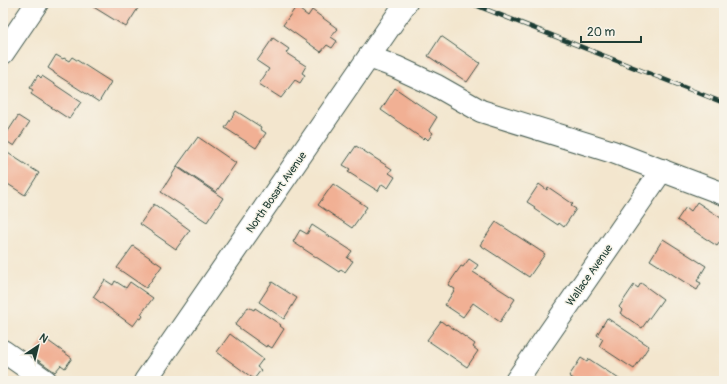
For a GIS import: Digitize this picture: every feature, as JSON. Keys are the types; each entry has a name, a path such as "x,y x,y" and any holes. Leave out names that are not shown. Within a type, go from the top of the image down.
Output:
{"street":[{"path":"3,52 37,3"},
{"name":"North Bosart Avenue","path":"145,381 406,3"},
{"path":"369,57 396,67 437,86 481,110 614,152 724,194"},
{"name":"Wallace Avenue","path":"516,381 662,170"},
{"path":"3,351 46,381"}],"building":[{"path":"87,3 137,3 140,5 126,27"},
{"path":"296,7 308,16 312,10 338,29 331,37 337,41 332,48 327,45 321,52 283,25"},
{"path":"441,36 480,63 467,82 428,56"},
{"path":"273,38 289,49 286,53 306,66 302,73 305,75 300,83 295,80 281,98 259,84 269,69 257,61"},
{"path":"56,55 69,61 72,57 111,82 99,102 48,68"},
{"path":"38,75 41,78 42,76 81,102 69,119 31,94 33,90 30,88"},
{"path":"395,88 437,117 429,130 433,133 428,140 425,137 423,139 381,110"},
{"path":"236,111 261,127 260,129 266,133 256,148 225,128"},
{"path":"18,116 29,123 14,146 3,139"},
{"path":"198,137 236,163 216,192 177,166"},
{"path":"356,146 392,169 389,173 395,177 388,188 382,184 378,191 348,172 350,169 343,165"},
{"path":"3,150 39,173 25,195 3,181"},
{"path":"177,167 223,198 207,222 161,192"},
{"path":"333,184 367,207 352,228 318,205"},
{"path":"539,184 547,190 548,187 573,204 571,206 576,209 564,227 559,223 558,225 534,209 535,207 527,202"},
{"path":"697,202 724,220 724,236 717,246 677,220 686,207 691,211"},
{"path":"154,204 190,230 176,249 140,224"},
{"path":"496,222 545,254 529,277 480,245"},
{"path":"312,225 352,251 347,258 353,261 345,272 341,269 339,272 293,242 300,230 307,234"},
{"path":"663,239 706,266 697,281 701,283 697,290 650,260"},
{"path":"133,246 162,266 146,288 117,268"},
{"path":"469,259 478,265 473,272 515,299 500,322 473,303 463,317 445,305 455,289 448,285 461,266 463,267"},
{"path":"105,280 113,285 115,281 126,288 130,282 153,298 141,314 143,316 141,319 139,318 133,326 93,297"},
{"path":"272,282 297,298 284,319 259,302"},
{"path":"641,283 663,299 642,328 620,313 622,310 619,307 634,285 638,288"},
{"path":"248,307 254,310 255,308 281,325 280,326 284,329 272,348 267,345 266,347 235,325"},
{"path":"607,318 649,346 634,369 599,346 603,339 597,335"},
{"path":"441,321 475,344 473,347 478,351 467,367 427,340"},
{"path":"230,334 263,359 257,367 261,370 254,379 217,352"},
{"path":"44,338 72,358 65,368 61,365 55,372 32,356"},
{"path":"581,358 587,362 589,359 622,381 573,381 574,379 569,376"}],"railway":[{"path":"470,3 724,103"}]}
